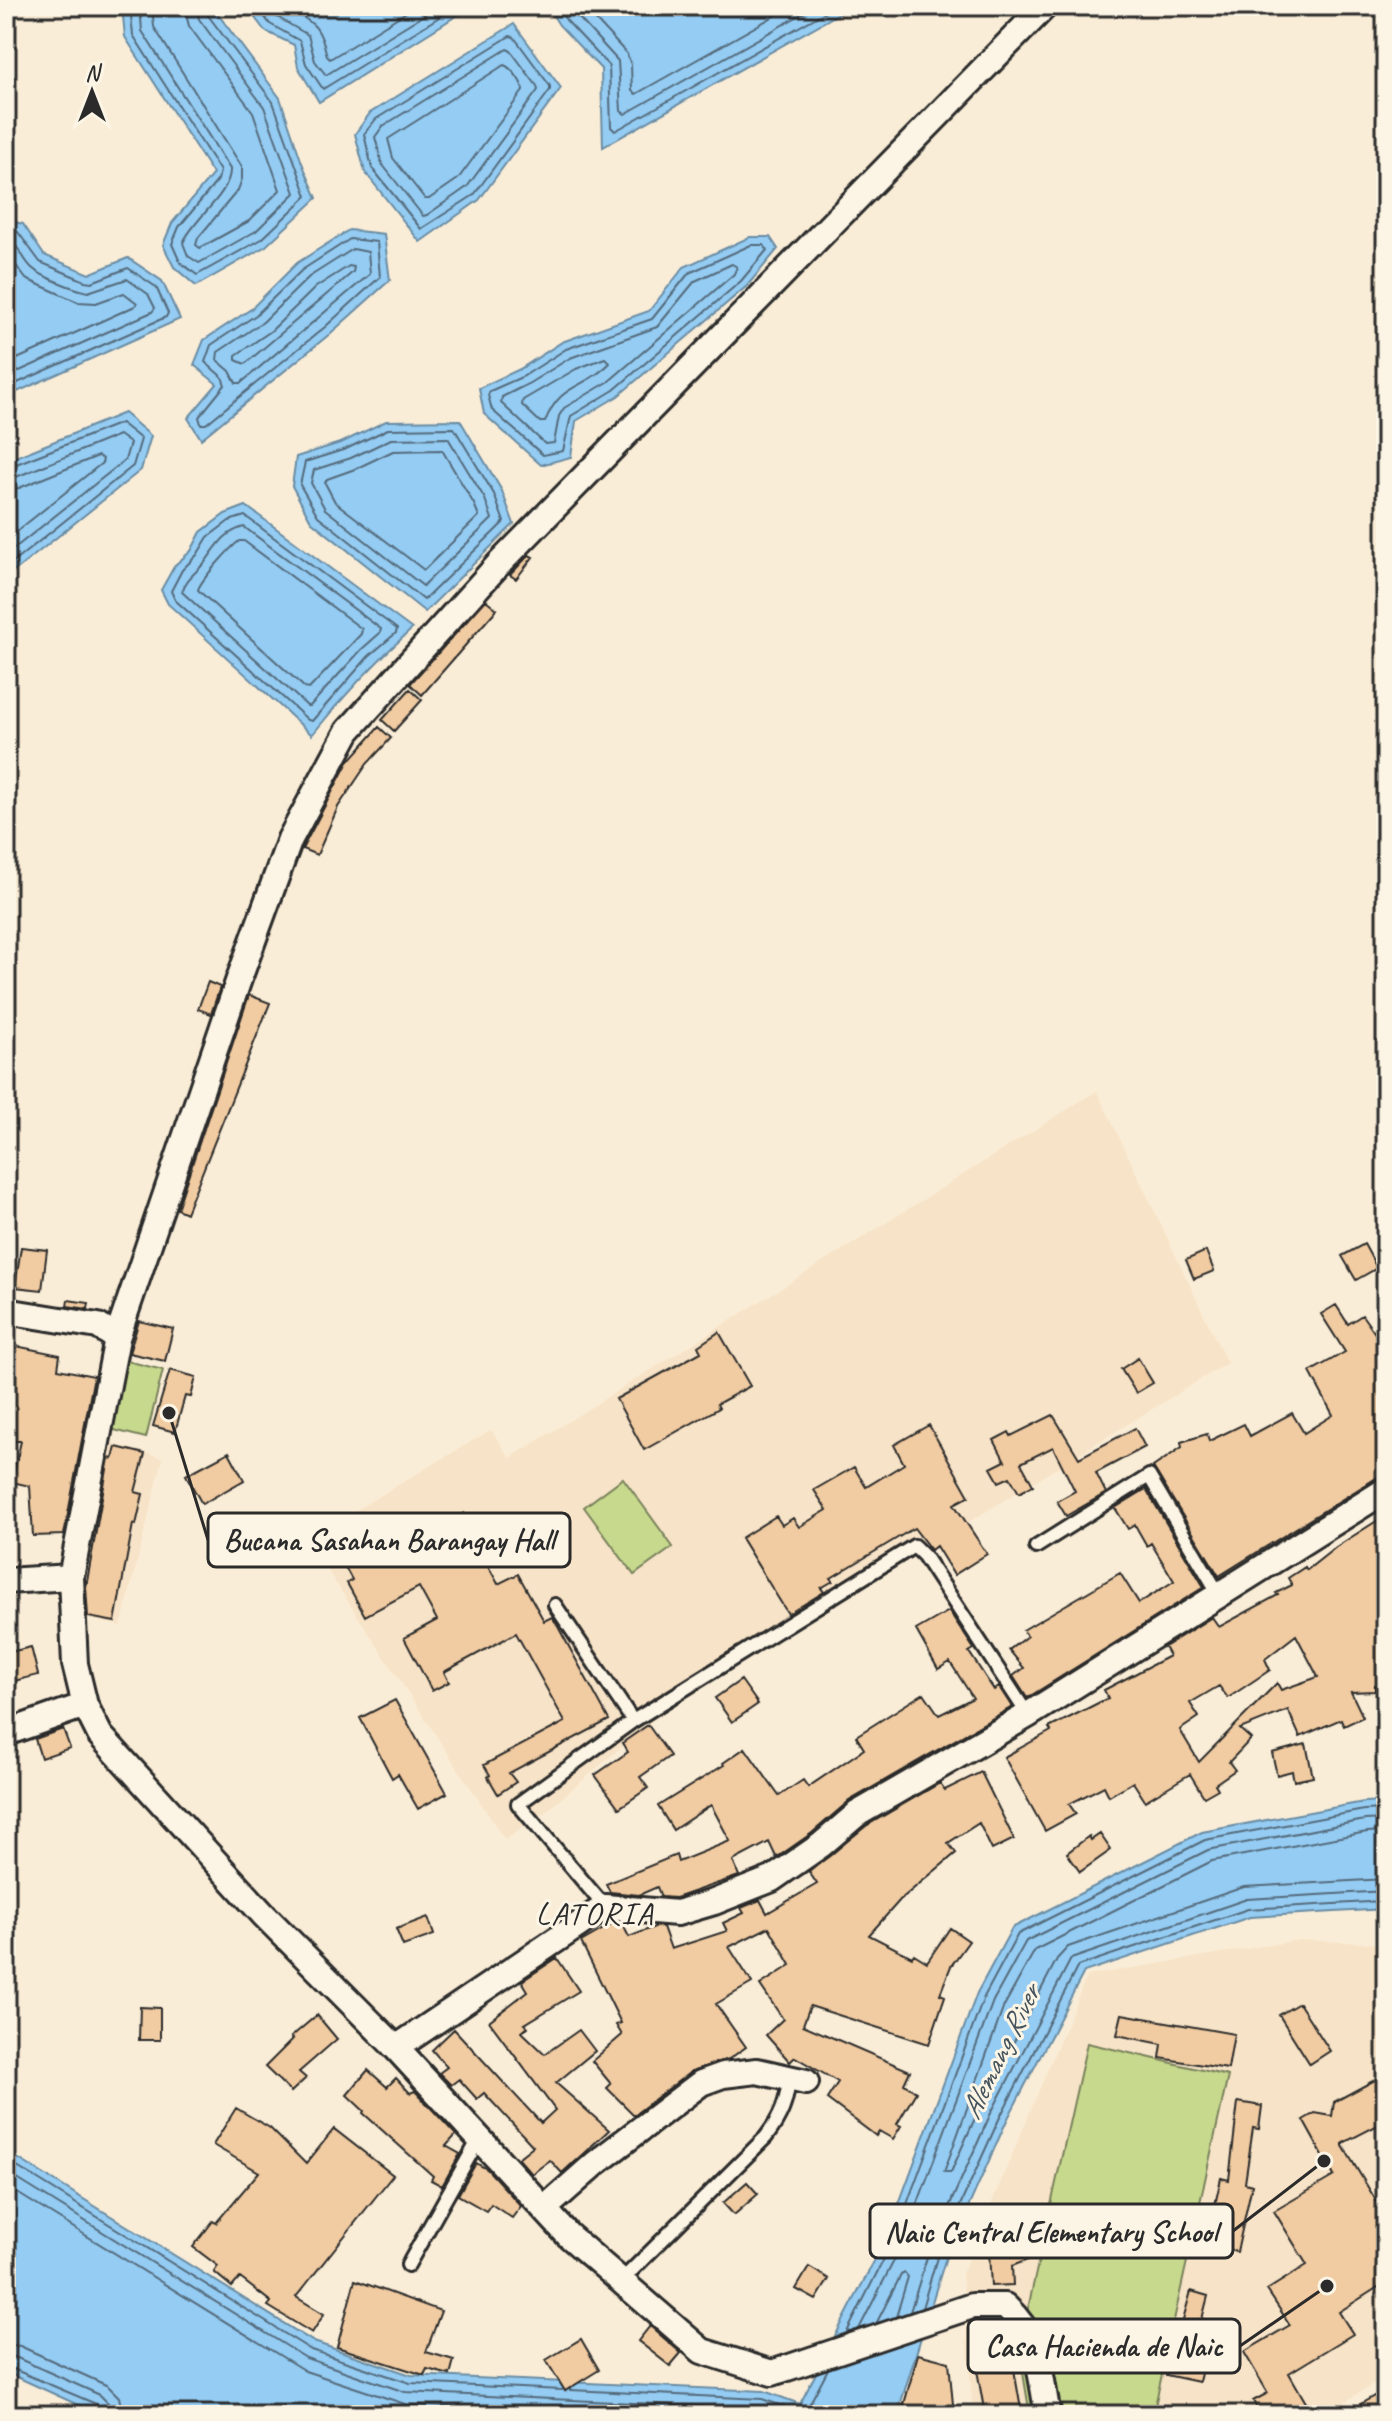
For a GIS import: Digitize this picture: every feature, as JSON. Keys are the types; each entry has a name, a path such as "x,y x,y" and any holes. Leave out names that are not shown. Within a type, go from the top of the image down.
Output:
{"street":[{"path":"1045,6 497,566 348,731 290,839 117,1338 71,1577 75,1664 85,1705 100,1735 263,1914 396,2048 568,2235 702,2351 772,2373 972,2306 1005,2306 1017,2317 1033,2341 1048,2415"},
{"path":"6,1311 98,1326 117,1338"},
{"path":"396,2048 605,1907 677,1913 772,1879 821,1845 857,1814 1028,1715 1386,1490"},
{"path":"6,1581 71,1577"},
{"path":"6,1733 85,1705"},
{"path":"544,2209 596,2163 701,2083 723,2075 757,2071 797,2080"}],"lane":[{"path":"1036,1547 1149,1476 1220,1596"},
{"path":"605,1907 518,1804 633,1721 914,1546 924,1556 1028,1715"},
{"path":"555,1605 633,1721"},
{"path":"621,2281 766,2137 779,2120 797,2080"},
{"path":"408,2265 479,2139"}],"shaded area":[{"path":"1097,1091 1227,1363 670,1706 544,1813 505,1840 307,1539 491,1430 510,1458"},
{"path":"108,1442 163,1458 121,1626 77,1617"},
{"path":"1299,1940 1386,1944 1386,2377 1327,2412 1302,2415 973,2415 962,2274 1087,1976"}],"green space":[{"path":"127,1361 163,1370 146,1438 110,1429"},
{"path":"623,1478 673,1547 634,1575 584,1507"},
{"path":"1087,2043 1228,2076 1153,2415 1030,2415 1019,2349"}],"water":[{"path":"122,6 212,6 280,98 317,198 266,246 196,286 174,267 163,245 172,223 213,174 125,37"},
{"path":"246,6 472,6 319,102 298,67 294,45 265,31"},
{"path":"547,6 852,6 603,147 601,69 559,25"},
{"path":"514,24 561,88 479,200 420,242 365,172 355,134 370,113"},
{"path":"6,220 23,224 44,255 89,274 128,258 162,281 180,319 6,397"},
{"path":"349,230 384,234 390,280 331,333 201,439 188,418 217,384 194,365 204,340 251,309 297,263"},
{"path":"750,237 770,237 778,249 747,286 618,396 576,421 571,457 541,465 484,414 479,388 520,369 562,342 649,311 684,267"},
{"path":"124,413 151,436 141,470 6,578 6,461"},
{"path":"460,420 502,491 514,524 425,612 311,521 292,486 296,457 343,442 386,421"},
{"path":"246,506 412,629 360,680 312,735 168,604 161,590 175,565 191,551 201,532 225,514"},
{"name":"Alemang River","path":"1386,1801 1386,1909 1250,1917 1084,1972 1007,2120 946,2257 897,2415 100,2415 6,2372 6,2151 314,2342 411,2375 764,2391 800,2404 887,2236 977,1993 1012,1928 1202,1832 1364,1802"}],"building":[{"path":"529,555 533,557 516,579 510,575"},
{"path":"486,600 497,609 422,695 410,684"},
{"path":"410,689 422,700 394,731 382,720"},
{"path":"379,727 391,738 367,764 338,807 317,855 302,849 348,762"},
{"path":"208,982 220,987 211,1014 198,1009"},
{"path":"249,995 270,1003 186,1213 177,1209"},
{"path":"1364,1244 1377,1268 1356,1280 1342,1256"},
{"path":"21,1247 47,1250 42,1290 15,1287"},
{"path":"1206,1251 1214,1271 1194,1279 1186,1260"},
{"path":"68,1300 89,1303 88,1309 67,1306"},
{"path":"1336,1305 1348,1324 1362,1315 1386,1349 1386,1475 1378,1477 1219,1576 1153,1467 1182,1447 1181,1442 1207,1434 1209,1441 1244,1424 1250,1436 1292,1413 1304,1433 1333,1415 1310,1372 1345,1352 1321,1314"},
{"path":"139,1321 173,1329 165,1361 129,1353"},
{"path":"719,1332 750,1386 717,1404 719,1408 644,1450 616,1399 701,1352 698,1346"},
{"path":"6,1344 60,1355 58,1369 94,1376 64,1535 33,1536 30,1486 12,1482 21,1441 6,1441"},
{"path":"1138,1358 1153,1383 1136,1393 1121,1369"},
{"path":"170,1370 196,1377 191,1397 185,1396 175,1432 153,1426"},
{"path":"1053,1415 1079,1458 1135,1428 1145,1447 1096,1473 1106,1493 1066,1516 1057,1501 1075,1491 1053,1447 1021,1463 1033,1485 1019,1493 1010,1477 999,1482 991,1468 1005,1461 994,1440 1009,1432 1011,1436"},
{"path":"929,1425 969,1496 954,1504 987,1554 954,1575 936,1546 931,1550 914,1528 831,1578 833,1581 821,1588 824,1592 788,1614 741,1538 776,1516 782,1525 793,1518 799,1527 827,1510 814,1490 854,1467 866,1487 904,1464 894,1445"},
{"path":"116,1447 145,1454 135,1492 143,1494 136,1525 133,1524 115,1622 88,1617 86,1587 109,1458 113,1459"},
{"path":"229,1452 244,1480 202,1504 186,1475"},
{"path":"1146,1489 1204,1587 1027,1698 1013,1676 1024,1668 1009,1650 1027,1636 1023,1630 1120,1573 1139,1603 1174,1581 1151,1543 1147,1546 1135,1525 1128,1529 1115,1508"},
{"path":"464,1513 473,1529 469,1531 498,1584 518,1574 544,1621 552,1617 556,1623 609,1720 509,1773 516,1782 498,1794 484,1765 565,1722 516,1633 444,1672 449,1682 432,1691 404,1638 437,1620 419,1587 365,1616 347,1583 352,1580 336,1550 353,1541 367,1566"},
{"path":"1386,1515 1386,1685 1375,1685 1375,1691 1351,1692 1363,1717 1344,1726 1341,1719 1300,1737 1288,1710 1240,1729 1251,1739 1229,1762 1235,1770 1215,1784 1218,1789 1204,1797 1190,1774 1145,1801 1133,1782 1109,1796 1104,1786 1069,1804 1076,1814 1045,1831 1004,1757 1051,1731 1049,1728 1108,1698 1104,1690 1169,1656 1164,1647 1212,1617 1219,1627 1278,1595 1276,1593 1292,1585 1288,1578 1305,1567 1307,1570","holes":["1296,1635 1318,1677 1281,1690 1277,1683 1199,1762 1180,1730 1199,1717 1190,1703 1219,1686 1228,1698 1270,1670 1265,1659"]},
{"path":"949,1611 974,1649 969,1652 994,1690 999,1687 1012,1707 849,1801 779,1856 776,1857 769,1842 733,1861 739,1876 675,1898 661,1897 657,1887 639,1895 610,1892 606,1884 676,1855 678,1862 730,1841 711,1805 673,1830 658,1806 724,1765 745,1748 779,1796 803,1780 808,1787 864,1749 856,1736 924,1693 939,1715 973,1698 950,1662 938,1669 916,1630"},
{"path":"31,1647 38,1675 6,1683 6,1653"},
{"path":"741,1680 758,1704 732,1722 715,1698"},
{"path":"395,1700 447,1793 418,1809 398,1774 392,1778 360,1718"},
{"path":"648,1725 670,1756 640,1777 648,1788 619,1808 595,1775 628,1752 622,1743"},
{"path":"63,1729 70,1748 41,1758 35,1739"},
{"path":"1306,1744 1313,1777 1294,1781 1292,1771 1277,1775 1272,1753"},
{"path":"981,1772 1014,1839 992,1850 979,1823 948,1843 956,1853 900,1900 869,1935 927,1962 950,1928 969,1941 951,1966 940,1994 945,1996 929,2044 810,2006 803,2025 910,2071 904,2084 916,2092 897,2124 901,2126 893,2139 879,2131 876,2136 827,2099 838,2082 795,2057 790,2062 766,2035 783,2019 760,1985 791,1965 769,1927 729,1947 752,1983 716,2004 746,2047 729,2059 692,2071 634,2115 607,2088 611,2084 592,2061 622,2035 616,2025 621,2023 581,1942 614,1923 622,1923 629,1937 657,1926 663,1927 671,1949 727,1931 723,1923 744,1913 741,1908 760,1900 767,1913 817,1884 809,1872 866,1826 940,1783 945,1790"},
{"path":"1100,1834 1111,1850 1080,1872 1067,1853 1089,1836 1091,1840"},
{"path":"428,1917 434,1935 403,1946 396,1929"},
{"path":"557,1958 579,1991 525,2024 528,2027 522,2032 545,2054 579,2030 595,2051 556,2083 609,2130 562,2173 550,2160 532,2174 518,2158 533,2146 484,2093 477,2099 459,2079 451,2085 439,2073 447,2067 432,2050 454,2029 541,2123 555,2110 489,2021 528,1991 522,1981"},
{"path":"1299,2003 1330,2051 1310,2064 1279,2015"},
{"path":"140,2007 160,2008 160,2040 139,2040"},
{"path":"1122,2014 1234,2034 1228,2069 1160,2058 1162,2044 1117,2035"},
{"path":"317,2015 337,2039 299,2072 306,2078 291,2092 265,2067 293,2039 291,2037"},
{"path":"368,2070 387,2087 396,2078 410,2093 415,2091 456,2135 446,2146 460,2154 442,2186 431,2180 433,2176 347,2095"},
{"path":"1386,2074 1386,2121 1343,2143 1343,2146 1386,2217 1386,2282 1339,2312 1353,2334 1289,2373 1313,2415 1261,2415 1253,2401 1268,2393 1244,2352 1290,2325 1267,2290 1307,2265 1274,2211 1334,2176 1303,2120 1315,2113 1332,2116 1334,2102"},
{"path":"1238,2102 1262,2106 1259,2129 1253,2128 1245,2183 1252,2185 1237,2252 1206,2245 1221,2178 1229,2180"},
{"path":"236,2108 270,2128 306,2164 334,2129 393,2175 296,2297 324,2314 312,2333 268,2306 271,2302 240,2278 232,2287 214,2272 218,2266 193,2247 259,2172 213,2145"},
{"path":"476,2163 487,2169 521,2206 512,2218 491,2204 486,2211 458,2195"},
{"path":"747,2182 758,2194 734,2215 723,2203"},
{"path":"1019,2234 1028,2260 1012,2266 1013,2285 991,2286 988,2235"},
{"path":"809,2267 829,2279 816,2300 796,2289"},
{"path":"355,2280 441,2311 426,2352 454,2360 450,2375 427,2369 424,2375 337,2347"},
{"path":"1191,2291 1208,2296 1200,2327 1211,2329 1199,2382 1166,2375 1177,2322 1182,2323"},
{"path":"650,2326 681,2353 670,2366 638,2341"},
{"path":"581,2339 599,2370 565,2391 546,2360"},
{"path":"1009,2341 1022,2415 985,2415 973,2347"},
{"path":"918,2354 949,2362 954,2415 901,2415"},
{"path":"1386,2389 1386,2415 1342,2415"}],"place":[{"name":"Bucana Sasahan Barangay Hall","path":"169,1413"},
{"name":"Naic Central Elementary School","path":"1324,2161"},
{"name":"Casa Hacienda de Naic","path":"1327,2286"}],"district":[{"name":"LATORIA","path":"595,1913"}]}
